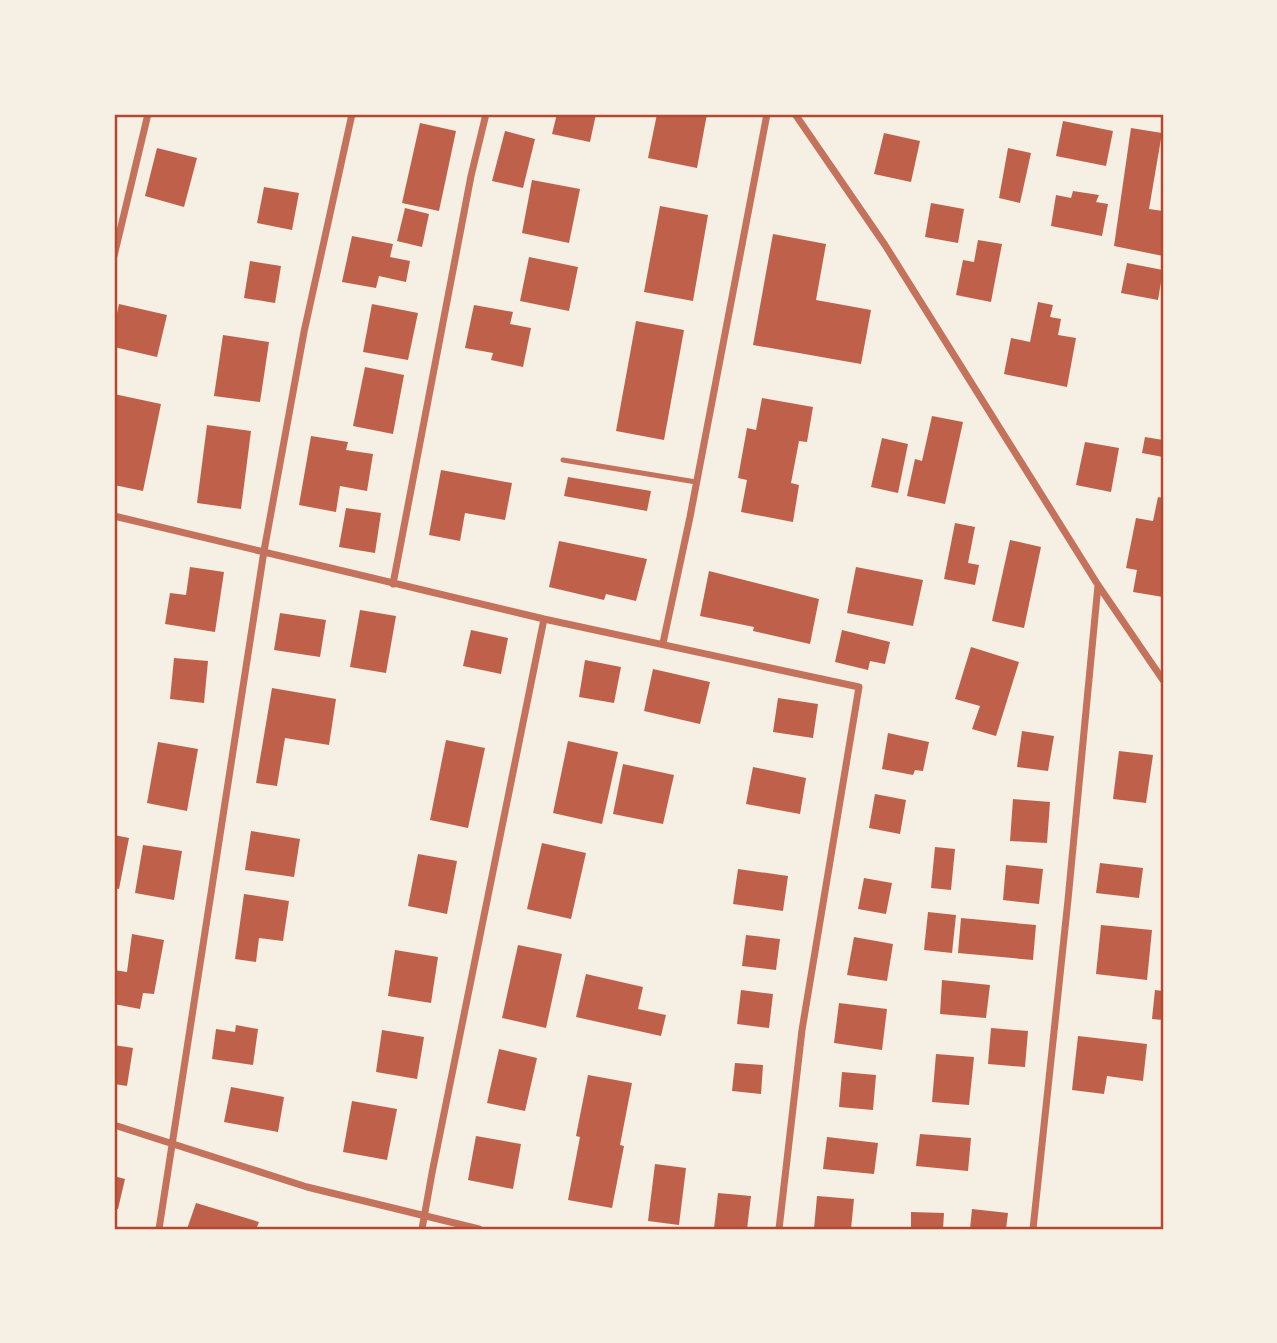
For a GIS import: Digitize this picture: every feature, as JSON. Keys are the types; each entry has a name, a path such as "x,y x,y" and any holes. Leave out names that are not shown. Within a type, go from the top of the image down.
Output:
{"street":[{"path":"114,256 148,114"},
{"path":"159,1229 264,551 304,332 352,114"},
{"path":"393,584 471,176 486,114"},
{"path":"663,643 767,114"},
{"path":"795,114 885,245 1098,585 1163,680"},
{"path":"114,516 544,619 859,687 802,1030 779,1229"},
{"path":"1033,1229 1098,585"},
{"path":"422,1229 544,619"},
{"path":"114,1125 307,1186 479,1229"}],"lane":[{"path":"563,460 696,482"}],"building":[{"path":"557,114 596,114 590,142 552,134"},
{"path":"657,114 707,114 697,168 648,158"},
{"path":"1063,121 1113,131 1106,166 1056,156"},
{"path":"420,123 456,131 439,211 402,203"},
{"path":"1131,128 1162,133 1149,209 1163,211 1163,256 1114,246"},
{"path":"505,131 535,139 523,188 492,181"},
{"path":"884,133 920,141 911,182 874,174"},
{"path":"157,148 197,158 184,207 145,196"},
{"path":"1008,148 1031,153 1020,203 999,198"},
{"path":"532,180 580,189 569,243 522,233"},
{"path":"264,187 299,193 292,230 257,223"},
{"path":"1073,191 1099,195 1096,202 1108,204 1102,236 1051,226 1056,195 1071,198"},
{"path":"931,203 964,209 958,243 925,237"},
{"path":"660,206 708,215 693,301 644,292"},
{"path":"405,208 429,214 422,247 397,241"},
{"path":"773,234 826,244 816,300 871,310 861,364 753,345"},
{"path":"352,236 393,244 390,257 410,261 406,282 379,276 376,288 342,282"},
{"path":"978,240 1002,244 991,302 956,295 963,260 974,262"},
{"path":"529,257 578,267 569,311 520,301"},
{"path":"250,261 281,266 275,303 244,298"},
{"path":"1127,263 1163,270 1158,300 1121,293"},
{"path":"1038,302 1053,305 1050,317 1061,319 1058,335 1076,338 1067,387 1004,374 1011,338 1030,342"},
{"path":"119,304 167,315 157,357 114,347 114,327"},
{"path":"372,304 418,313 408,360 363,352"},
{"path":"474,305 513,312 510,324 531,328 523,367 491,360 493,353 465,348"},
{"path":"636,321 684,330 664,440 616,431"},
{"path":"223,335 269,342 260,402 214,396"},
{"path":"365,367 404,375 393,434 353,426"},
{"path":"114,394 161,404 143,491 114,485"},
{"path":"762,398 813,407 807,442 799,441 791,483 799,485 793,522 741,512 747,480 738,478 747,428 756,430"},
{"path":"932,416 963,422 945,504 907,496 915,459 922,461"},
{"path":"207,425 251,431 241,509 197,503"},
{"path":"311,436 348,442 346,450 373,454 367,491 340,486 336,512 299,505"},
{"path":"1145,437 1163,440 1163,457 1142,453"},
{"path":"882,438 908,444 898,493 871,487"},
{"path":"1085,442 1119,448 1111,492 1076,485"},
{"path":"441,470 512,483 505,520 465,513 460,541 429,535"},
{"path":"568,477 651,491 647,511 564,496"},
{"path":"1158,497 1163,498 1163,597 1133,592 1137,570 1126,568 1136,518 1153,521"},
{"path":"346,508 381,513 375,553 339,547"},
{"path":"955,523 975,527 968,563 979,565 975,585 944,579"},
{"path":"1010,540 1041,547 1024,628 992,621"},
{"path":"559,541 647,559 636,601 606,594 604,600 549,587"},
{"path":"190,567 224,572 215,632 165,624 170,593 186,595"},
{"path":"856,567 923,580 913,626 847,613"},
{"path":"709,571 819,599 810,644 753,631 754,627 700,616"},
{"path":"360,610 396,616 386,673 350,667"},
{"path":"280,613 326,620 320,657 274,650"},
{"path":"471,630 508,638 501,674 463,666"},
{"path":"842,630 890,642 885,664 870,661 868,670 835,662"},
{"path":"971,647 1019,662 996,736 972,729 980,706 955,699"},
{"path":"174,658 208,661 204,703 170,699"},
{"path":"585,660 621,667 614,703 579,697"},
{"path":"653,669 710,682 700,724 644,711"},
{"path":"272,688 336,699 329,745 285,738 277,786 256,783"},
{"path":"778,698 818,704 813,738 773,732"},
{"path":"1022,731 1054,736 1048,771 1017,767"},
{"path":"888,733 929,742 923,771 915,770 913,775 882,769"},
{"path":"446,740 485,748 468,828 430,820"},
{"path":"568,741 618,752 602,824 553,813"},
{"path":"158,742 198,749 187,811 147,803"},
{"path":"1119,751 1153,755 1146,803 1113,799"},
{"path":"623,764 674,775 663,824 613,814"},
{"path":"753,767 806,778 800,814 746,804"},
{"path":"875,794 906,800 900,834 869,828"},
{"path":"1013,799 1050,802 1047,843 1010,841"},
{"path":"251,831 300,839 294,877 245,870"},
{"path":"114,835 129,838 119,889 114,888"},
{"path":"542,843 586,853 571,919 527,909"},
{"path":"143,845 182,851 174,900 135,893"},
{"path":"935,847 955,849 951,890 931,888"},
{"path":"418,854 457,861 447,914 408,906"},
{"path":"1100,863 1143,868 1139,898 1096,893"},
{"path":"1006,865 1043,869 1039,904 1003,900"},
{"path":"738,869 788,876 783,911 733,904"},
{"path":"864,878 892,883 886,914 858,909"},
{"path":"244,894 289,901 283,941 259,938 256,962 235,959"},
{"path":"928,912 956,915 952,953 924,950"},
{"path":"961,918 1036,925 1033,960 958,953"},
{"path":"1101,925 1152,930 1147,980 1096,974"},
{"path":"132,934 164,940 154,994 143,993 140,1009 114,1004 114,970 127,972"},
{"path":"746,935 780,939 776,970 742,966"},
{"path":"854,937 893,944 887,981 847,975"},
{"path":"518,945 562,954 546,1028 502,1018"},
{"path":"395,950 438,957 431,1003 388,996"},
{"path":"586,974 643,987 638,1009 666,1015 661,1036 576,1017"},
{"path":"942,980 990,985 986,1018 940,1014"},
{"path":"741,990 773,994 769,1028 737,1024"},
{"path":"1155,990 1163,991 1163,1020 1152,1019"},
{"path":"839,1003 887,1009 882,1050 834,1043"},
{"path":"236,1025 258,1029 253,1065 212,1059 216,1029 235,1032"},
{"path":"991,1028 1028,1031 1025,1067 988,1064"},
{"path":"382,1030 424,1037 417,1079 376,1072"},
{"path":"1078,1036 1147,1044 1143,1081 1107,1076 1104,1094 1072,1090"},
{"path":"114,1045 133,1048 127,1086 114,1084"},
{"path":"499,1049 537,1058 525,1111 487,1103"},
{"path":"936,1054 974,1057 969,1105 932,1102"},
{"path":"735,1063 763,1065 761,1094 732,1091"},
{"path":"842,1072 876,1075 873,1110 839,1107"},
{"path":"588,1075 632,1083 612,1208 568,1200 580,1137 576,1136"},
{"path":"231,1087 284,1097 278,1132 224,1122"},
{"path":"352,1101 397,1109 387,1160 343,1152"},
{"path":"920,1134 971,1138 968,1171 916,1166"},
{"path":"476,1136 521,1144 513,1189 468,1180"},
{"path":"827,1137 878,1143 874,1174 823,1169"},
{"path":"655,1164 686,1168 679,1225 648,1221"},
{"path":"114,1176 125,1179 118,1209 114,1208"},
{"path":"718,1193 751,1196 747,1229 714,1229"},
{"path":"817,1196 854,1199 851,1229 814,1229"},
{"path":"196,1203 259,1222 256,1229 187,1229"},
{"path":"972,1209 1008,1213 1006,1229 970,1229"},
{"path":"911,1212 944,1213 943,1229 911,1229"}]}
